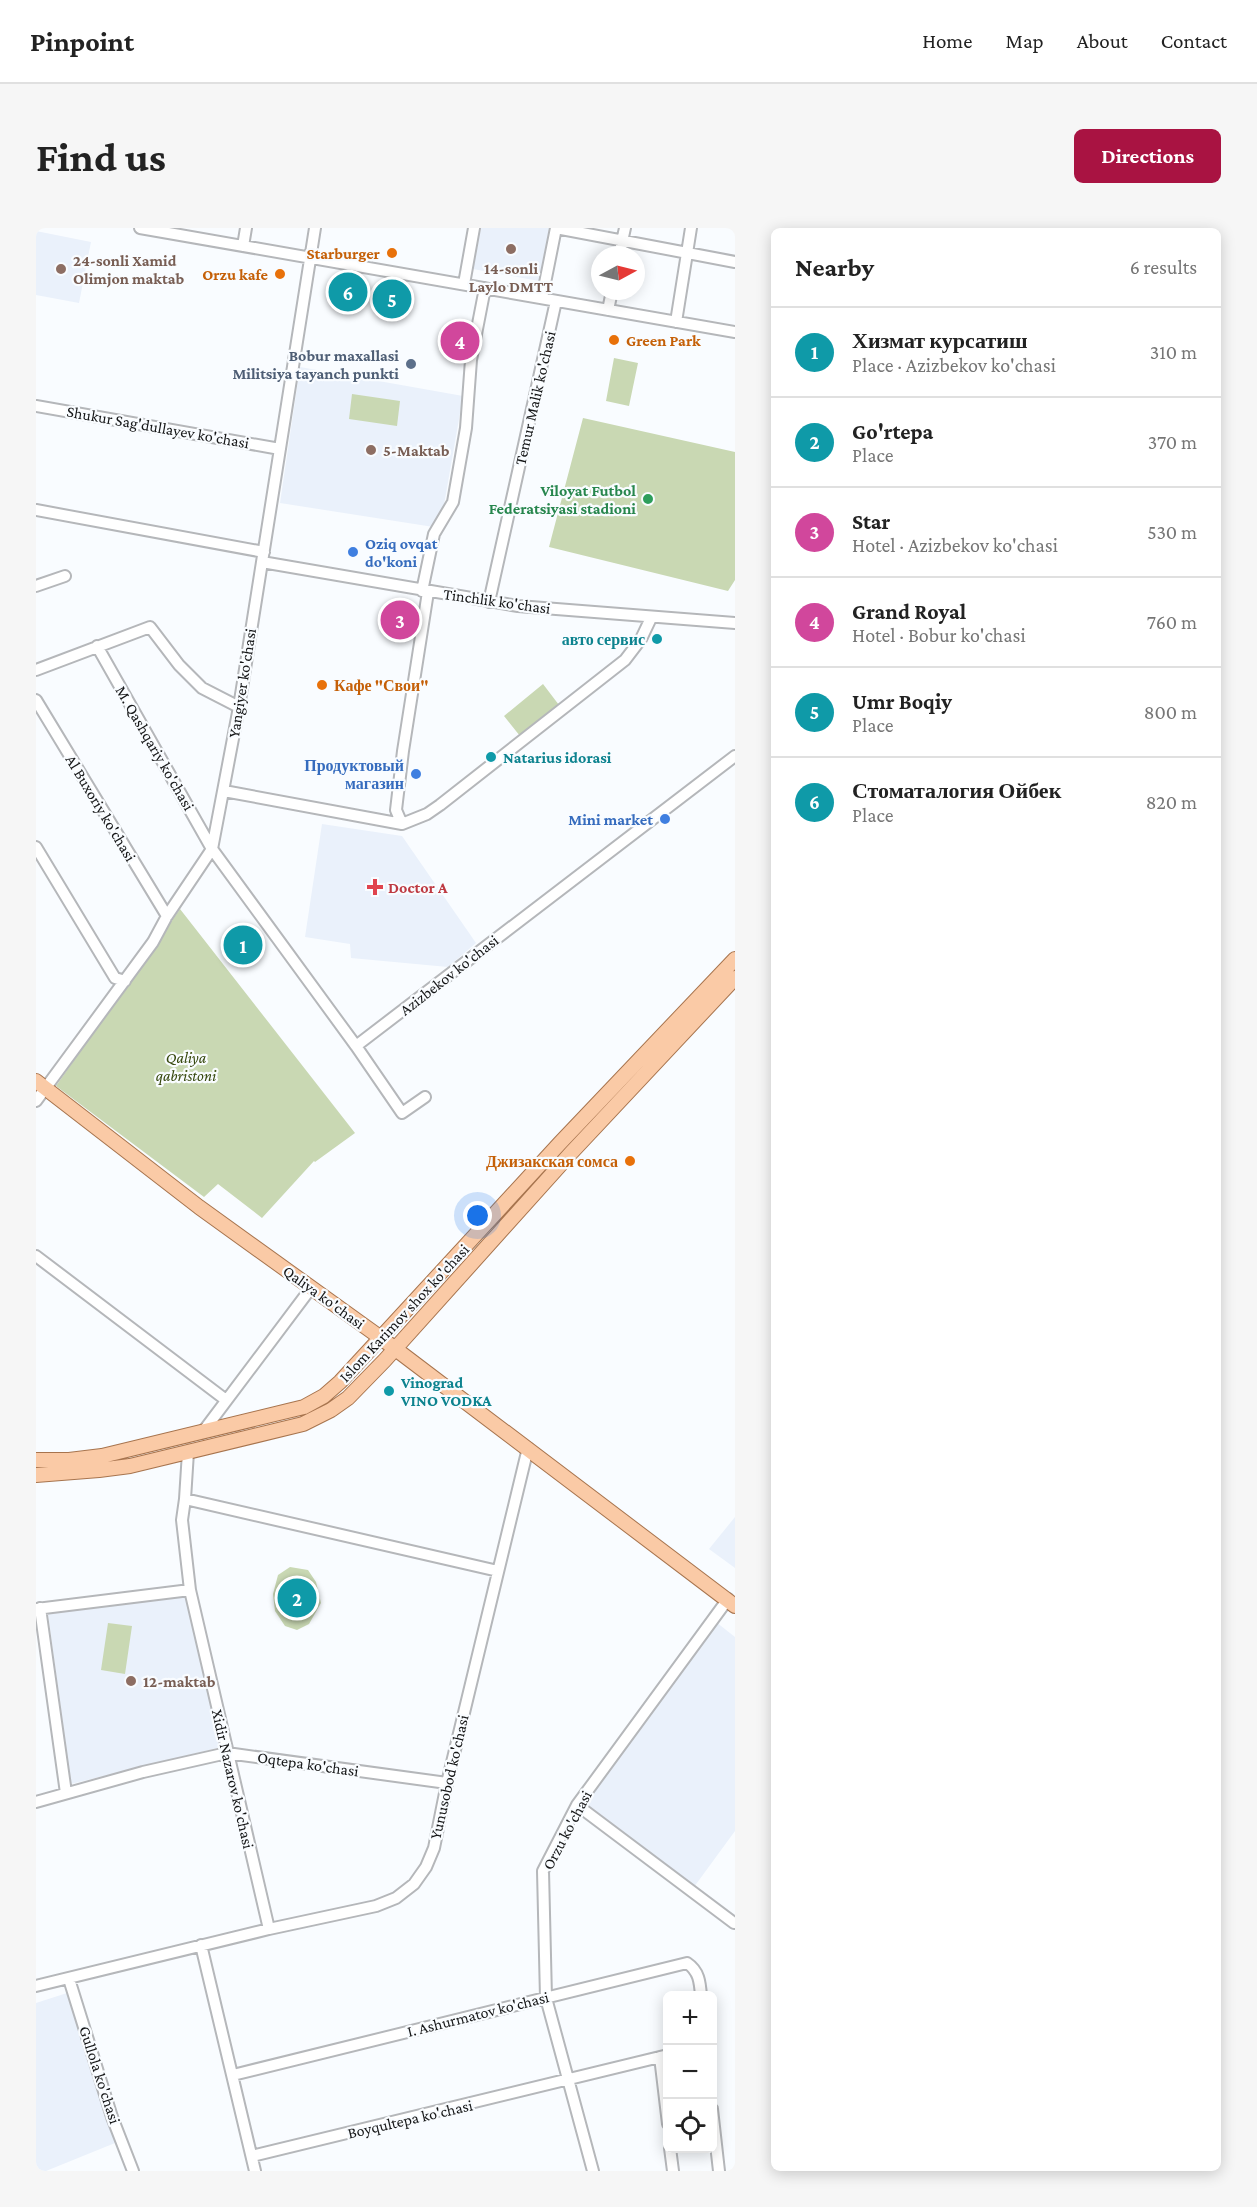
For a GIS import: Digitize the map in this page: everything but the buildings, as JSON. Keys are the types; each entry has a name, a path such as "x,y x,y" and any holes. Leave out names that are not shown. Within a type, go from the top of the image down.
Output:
{"main road":[{"name":"Islom Karimov shox ko'chasi","path":"36,1475 130,1466 303,1425 348,1398 571,1153 697,1009 735,959"},
{"name":"Islom Karimov shox ko'chasi","path":"36,1460 69,1460 102,1456 202,1433 304,1407 315,1402 340,1382 560,1143 697,1009 735,978"},
{"name":"Qaliya ko'chasi","path":"41,1085 199,1207 381,1338 733,1603"}],"street":[{"path":"140,228 735,332"},
{"path":"243,246 246,228"},
{"name":"Yangiyer ko'chasi","path":"36,1101 41,1085 125,981 153,942 167,916 212,849 239,707 315,228"},
{"path":"464,284 474,228"},
{"path":"543,298 556,228 735,262"},
{"path":"621,246 625,228"},
{"path":"676,322 691,228"},
{"path":"402,824 396,810 425,591 434,534 453,502 466,428 471,360 485,288"},
{"path":"608,310 610,300"},
{"name":"Temur Malik ko'chasi","path":"489,602 556,301"},
{"name":"Shukur Sag'dullayev ko'chasi","path":"36,406 280,449"},
{"name":"Tinchlik ko'chasi","path":"36,510 425,591 489,602 651,618 735,623"},
{"path":"36,586 65,576"},
{"path":"224,791 402,824 427,814 625,660 641,639 651,618"},
{"path":"36,670 150,627 179,665 202,688 239,707"},
{"name":"M. Qashqariy ko'chasi","path":"97,646 212,849"},
{"name":"Al Buxoriy ko'chasi","path":"36,700 167,916"},
{"name":"Azizbekov ko'chasi","path":"356,1046 735,756"},
{"path":"36,847 115,978 125,981"},
{"path":"212,849 356,1046 402,1113 425,1097"},
{"path":"36,1256 226,1400"},
{"path":"202,1433 311,1288"},
{"name":"Yunusobod ko'chasi","path":"36,1986 269,1929 376,1906 405,1892 420,1876 430,1858 528,1448"},
{"name":"Xidir Nazarov ko'chasi","path":"188,1452 186,1499 182,1520 190,1590 269,1929"},
{"path":"186,1499 498,1572"},
{"path":"66,1793 38,1609 190,1590"},
{"name":"Orzu ko'chasi","path":"592,2171 546,1998 543,1871 577,1805 733,1603"},
{"name":"Oqtepa ko'chasi","path":"36,1802 143,1772 227,1753 447,1783"},
{"path":"577,1805 734,1923"},
{"path":"201,1945 255,2171"},
{"name":"I. Ashurmatov ko'chasi","path":"233,2075 687,1964 694,1968 699,1978 701,1991"},
{"name":"Gullola ko'chasi","path":"69,1979 112,2117 133,2171"},
{"name":"Boyqultepa ko'chasi","path":"252,2156 663,2056"},
{"path":"671,2153 673,2171"},
{"path":"717,2153 719,2171"}],"shaded area":[{"name":"14-sonli Laylo DMTT","path":"481,228 549,228 539,281 473,269"},
{"name":"24-sonli Xamid Olimjon maktab","path":"36,231 91,242 79,303 36,295"},
{"name":"5-Maktab","path":"300,367 463,396 440,528 280,503"},
{"name":"Doctor A","path":"322,824 402,836 476,943 448,967 351,958 350,944 305,937"},
{"path":"735,1517 735,1568 709,1549"},
{"name":"12-maktab","path":"186,1595 221,1747 71,1784 48,1614"},
{"path":"716,1622 735,1637 735,1831 694,1887 584,1802"},
{"path":"67,1993 115,2143 46,2171 36,2171 36,2003"}],"green space":[{"path":"614,358 638,363 629,406 606,401"},
{"path":"352,394 400,401 397,426 349,419"},
{"name":"Viloyat Futbol Federatsiyasi stadioni","path":"583,418 735,452 735,580 728,591 549,547"},
{"path":"543,684 559,705 520,736 504,716"},
{"name":"Qaliya qabristoni","path":"180,909 355,1133 314,1161 262,1218 218,1184 204,1197 56,1086"},
{"path":"290,1567 308,1570 316,1582 321,1603 309,1624 297,1630 285,1626 275,1611 273,1594 278,1575"},
{"path":"108,1623 132,1626 125,1674 101,1670"}],"place":[{"name":"14-sonli Laylo DMTT","path":"511,249"},
{"name":"Starburger","path":"392,253"},
{"name":"24-sonli Xamid Olimjon maktab","path":"61,269"},
{"name":"Orzu kafe","path":"280,274"},
{"name":"Стоматалогия Ойбек","path":"348,292"},
{"name":"Umr Boqiy","path":"392,299"},
{"name":"Green Park","path":"614,340"},
{"name":"Grand Royal","path":"460,341"},
{"name":"Bobur maxallasi Militsiya tayanch punkti","path":"411,364"},
{"name":"5-Maktab","path":"371,450"},
{"name":"Viloyat Futbol Federatsiyasi stadioni","path":"648,499"},
{"name":"Oziq ovqat do'koni","path":"353,552"},
{"name":"Star","path":"400,620"},
{"name":"авто сервис","path":"657,639"},
{"name":"Кафе \"Свои\"","path":"322,685"},
{"name":"Natarius idorasi","path":"491,757"},
{"name":"Продуктовый магазин","path":"416,774"},
{"name":"Mini market","path":"665,819"},
{"name":"Doctor A","path":"375,887"},
{"name":"Хизмат курсатиш","path":"243,945"},
{"name":"Джизакская сомса","path":"630,1161"},
{"name":"Vinograd VINO VODKA","path":"389,1391"},
{"name":"Go'rtepa","path":"297,1598"},
{"name":"12-maktab","path":"131,1681"}]}
